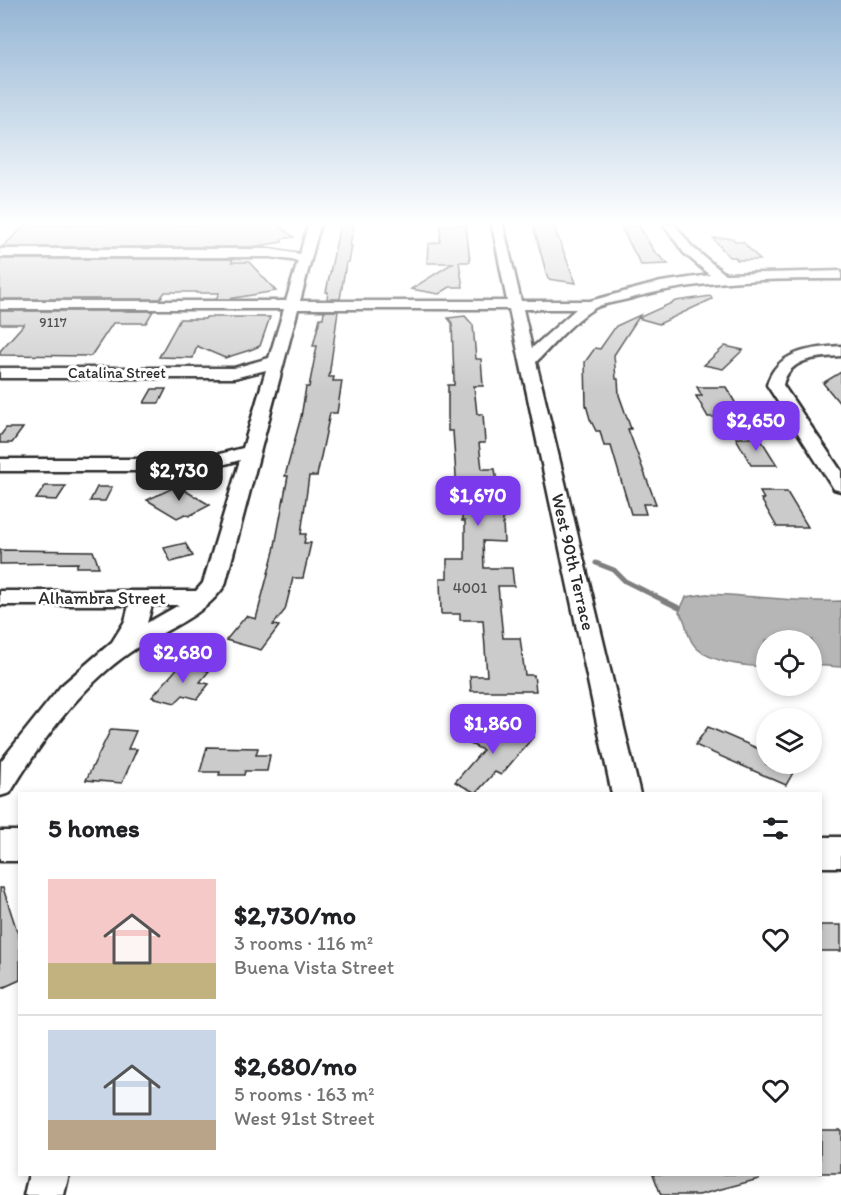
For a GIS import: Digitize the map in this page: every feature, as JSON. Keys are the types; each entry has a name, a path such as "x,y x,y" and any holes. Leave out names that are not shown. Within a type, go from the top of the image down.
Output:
{"main road":[{"path":"0,846 18,846"},
{"path":"822,852 841,852"}],"street":[{"path":"0,785 9,770 57,709 105,659 121,647 181,615 204,598 214,585 299,281"},
{"name":"West 90th Terrace","path":"509,281 626,792"},
{"path":"0,305 590,305 647,289 703,281"},
{"path":"529,360 564,325 590,305"},
{"path":"841,351 821,353 792,361 780,369 776,376 778,391 841,485"},
{"name":"Catalina Street","path":"0,373 234,373 276,361"},
{"name":"Catalina Street","path":"234,373 270,384"},
{"path":"200,465 252,450"},
{"path":"0,465 200,465 244,481"},
{"name":"Alhambra Street","path":"0,598 204,598"},
{"path":"121,647 131,633 140,610 141,604 136,598"},
{"path":"44,1195 49,1176"}],"shaded area":[{"path":"706,594 841,601 841,667 822,666 822,630 756,630 756,666 723,661 703,653 690,638 679,612 686,597"}],"building":[{"path":"0,281 266,281 276,291 228,299 216,299 219,293 165,292 160,299 0,299"},
{"path":"328,281 343,281 340,299 327,299 328,292 326,292"},
{"path":"424,281 462,281 463,287 450,287 439,294 411,289"},
{"path":"711,296 712,299 659,324 638,318 676,301"},
{"path":"0,311 153,311 146,323 113,323 91,356 0,355 0,351 24,324 0,324"},
{"path":"324,311 338,311 329,377 334,377 333,381 342,381 337,413 330,413 317,476 309,476 301,534 306,534 304,543 311,543 303,578 293,578 285,610 273,625 279,626 261,650 226,640 246,616 256,619 274,551 288,476 285,476 301,417 306,387 309,387 317,346 313,346"},
{"path":"640,315 614,355 616,379 618,379 619,395 631,429 628,429 656,504 643,504 646,514 631,514 611,446 604,446 600,431 596,431 590,419 586,405 585,362 595,348 600,349 616,326"},
{"path":"465,316 473,325 476,359 481,359 483,386 474,386 477,414 483,414 485,443 479,443 482,469 495,469 500,503 502,503 504,542 483,541 484,568 512,568 514,586 498,586 503,638 520,638 525,675 534,675 536,691 471,691 470,676 487,676 483,620 460,620 460,614 441,614 440,578 447,578 447,559 465,559 462,491 457,491 453,431 448,431 448,385 454,385 454,379 452,323 448,318"},
{"path":"206,317 270,317 260,346 250,350 225,358 197,346 193,358 159,357 180,319 205,319"},
{"path":"725,346 743,350 723,369 704,365"},
{"path":"841,372 841,405 823,383"},
{"path":"697,387 726,387 739,409 732,409 737,417 708,417 696,396 702,396"},
{"path":"152,389 166,389 159,403 144,403"},
{"path":"6,428 23,428 12,443 0,443 0,436"},
{"path":"736,438 760,438 777,465 751,465"},
{"path":"45,486 66,486 57,500 36,499"},
{"path":"177,486 210,505 189,516 185,514 177,518 147,500"},
{"path":"97,487 112,487 105,501 90,501"},
{"path":"760,492 787,492 808,527 777,527 761,499 764,499"},
{"path":"185,543 193,556 171,562 164,548"},
{"path":"0,550 93,551 99,567 76,567 78,563 0,564"},
{"path":"181,664 209,671 200,682 209,684 197,699 183,695 175,703 152,697"},
{"path":"505,723 534,736 501,775 495,772 477,792 455,782 483,750 466,742 477,729 492,737"},
{"path":"708,727 756,748 756,772 695,745"},
{"path":"111,729 136,731 128,749 137,749 122,783 86,780"},
{"path":"207,747 258,748 256,755 270,755 267,771 245,771 244,775 200,772"},
{"path":"761,774 792,774 786,785"},
{"path":"0,888 3,888 18,934 18,981 0,989"},
{"path":"822,925 841,925 841,951 822,951"},
{"path":"822,1130 841,1130 841,1173 822,1173"},
{"path":"654,1176 759,1176 759,1179 699,1195 661,1195"}],"waterway":[{"path":"596,563 614,570 625,581 679,608"}]}
